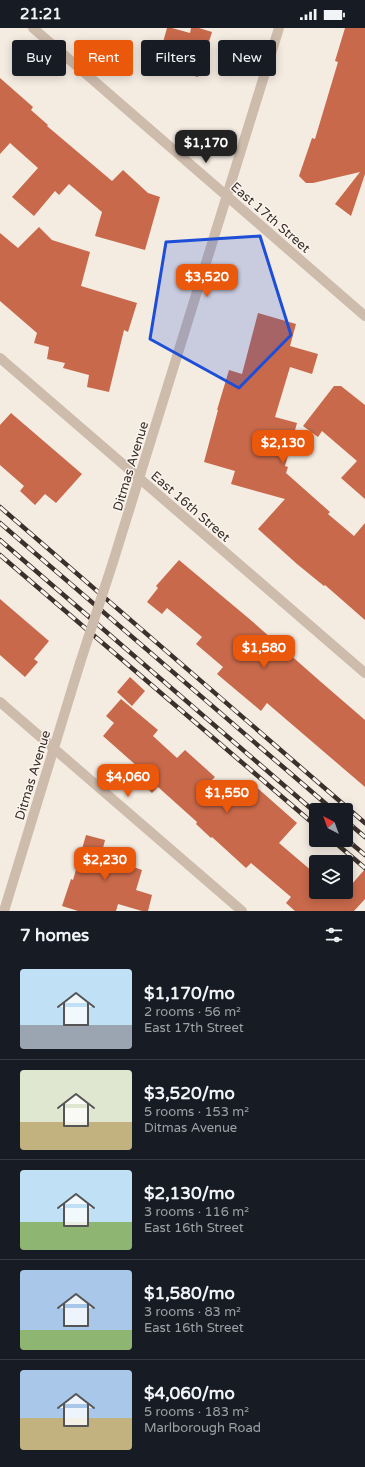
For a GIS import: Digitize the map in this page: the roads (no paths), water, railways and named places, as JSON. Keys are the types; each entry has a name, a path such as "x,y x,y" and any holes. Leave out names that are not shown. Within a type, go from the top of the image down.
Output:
{"street":[{"name":"East 17th Street","path":"33,28 365,316"},
{"name":"Ditmas Avenue","path":"4,911 80,663 140,479 279,28"},
{"name":"East 16th Street","path":"0,358 365,673"},
{"path":"0,702 242,911"}],"railway":[{"path":"0,507 365,823"},
{"path":"0,523 325,803"},
{"path":"0,540 309,807"},
{"path":"0,555 309,820"},
{"path":"353,827 365,837"},
{"path":"353,845 365,855"},
{"path":"340,847 365,868"}]}
